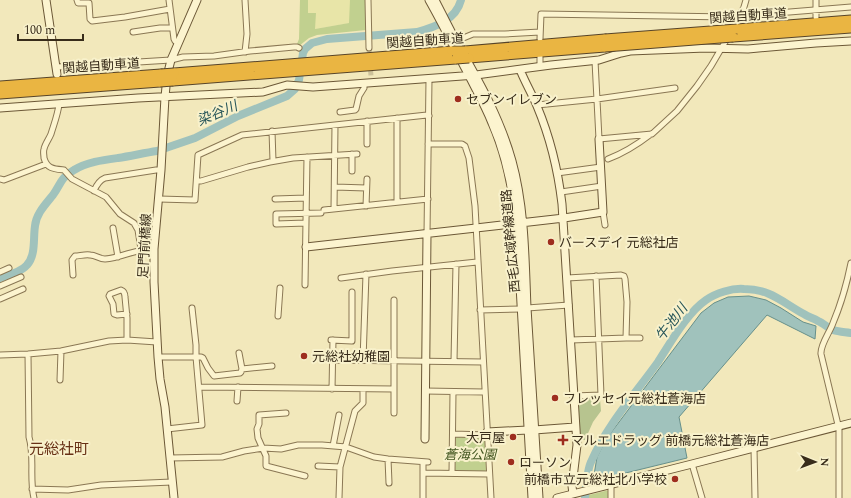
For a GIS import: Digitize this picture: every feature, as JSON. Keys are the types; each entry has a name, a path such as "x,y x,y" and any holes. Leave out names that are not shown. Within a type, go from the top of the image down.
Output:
{"highway":[{"name":"関越自動車道","path":"735,33 851,20"},
{"name":"関越自動車道","path":"0,94 161,78 605,43 735,33 851,28"},
{"name":"関越自動車道","path":"0,86 161,78"}],"street":[{"path":"46,0 57,70 171,60 183,57 214,56 294,47 299,48"},
{"path":"77,0 78,3 89,3 90,19 92,21 170,9"},
{"path":"170,0 174,39 178,43"},
{"name":"足門前橋線","path":"174,498 165,407 158,357 154,282 154,249 162,158 165,97 168,76 171,60 197,0"},
{"path":"245,0 247,34 246,52"},
{"path":"368,0 369,48"},
{"name":"西毛広域幹線道路","path":"429,0 441,16"},
{"name":"西毛広域幹線道路","path":"435,0 447,28 498,121 512,160 518,187 531,430 532,498"},
{"path":"608,159 621,154 652,134 680,107 697,86 722,48 740,16 746,0"},
{"path":"816,0 816,17"},
{"path":"540,39 541,14 740,16 851,7"},
{"path":"133,32 160,28 172,28"},
{"name":"西毛広域幹線道路","path":"447,28 456,41 472,75"},
{"path":"456,41 473,34 540,32"},
{"path":"0,108 59,100 263,92 290,85 313,87 369,80 429,79 595,61 630,51 706,48 748,49 816,39 851,41"},
{"path":"540,57 540,66"},
{"path":"595,61 603,212 605,225"},
{"path":"521,68 521,72 537,105 547,134 561,192 564,218 574,396 576,450 572,486 577,493"},
{"path":"425,439 429,79"},
{"path":"340,112 356,109 359,96 369,80"},
{"path":"537,105 597,99 675,88"},
{"path":"59,100 54,125 49,140 44,148 46,164 48,166 66,171 72,179 106,197 120,214 134,224 138,230 141,250"},
{"path":"159,199 195,200 198,155 242,135 366,121 429,116"},
{"path":"397,202 398,118"},
{"path":"366,121 367,144"},
{"path":"334,209 335,125"},
{"path":"272,131 273,161"},
{"path":"599,139 652,134"},
{"path":"428,144 462,144 465,146 469,158 476,228 491,498"},
{"path":"197,181 273,161 293,158 355,154 352,171"},
{"path":"305,285 307,158"},
{"path":"0,180 4,180 46,164"},
{"path":"557,173 601,167"},
{"path":"94,190 102,179 105,178 161,170"},
{"path":"366,180 366,206"},
{"path":"561,192 602,186"},
{"path":"335,187 366,188"},
{"path":"275,199 306,198"},
{"path":"306,223 276,224 276,214 306,213 397,202 428,200"},
{"path":"306,247 564,218 603,212"},
{"path":"113,228 118,256"},
{"path":"73,275 72,260 75,256 90,254 103,259 141,250 154,249"},
{"path":"341,278 478,262"},
{"path":"838,498 838,427 821,351 824,341 832,326 848,278 851,263"},
{"path":"454,361 456,264"},
{"path":"0,272 9,268"},
{"path":"363,360 366,274"},
{"path":"567,278 622,275 625,277 627,302 626,338"},
{"path":"574,396 601,394 596,276"},
{"path":"0,286 21,277"},
{"path":"278,316 280,288"},
{"path":"0,299 23,289"},
{"path":"127,314 114,314 113,304 109,296 110,294 122,290 125,295 127,314 127,340"},
{"path":"332,389 332,340 352,341 352,292"},
{"path":"394,300 394,413"},
{"path":"480,310 569,305"},
{"path":"167,429 202,425 192,308"},
{"path":"571,340 640,338"},
{"path":"0,355 61,351 105,341 127,340 157,342"},
{"path":"60,380 61,351"},
{"path":"158,357 201,357 214,376 242,372 239,353"},
{"path":"28,354 29,437 32,448 32,489 34,498"},
{"path":"332,360 483,362"},
{"path":"242,369 272,366"},
{"path":"199,387 394,389"},
{"path":"237,401 238,387"},
{"path":"339,498 340,467 355,411 363,402 363,389"},
{"path":"425,391 484,392"},
{"path":"452,473 453,392"},
{"path":"286,413 259,414 258,438 266,456 266,466 305,476"},
{"path":"334,446 339,415"},
{"path":"557,498 851,423"},
{"path":"453,434 487,434 575,427"},
{"name":"西毛広域幹線道路","path":"531,430 539,498"},
{"path":"170,458 222,457 244,451 263,448 281,449 298,444 346,447 367,455 388,459 426,462 423,473 423,498"},
{"path":"754,448 755,498"},
{"path":"388,459 389,483"},
{"path":"692,464 702,498"},
{"path":"318,466 340,467"},
{"path":"423,473 489,474"},
{"path":"32,489 68,490 101,485 172,482"},
{"path":"611,485 611,498"}],"shaded area":[{"path":"308,0 350,0 350,23 315,29 308,13"}],"green space":[{"path":"300,0 308,0 308,13 316,13 315,29 349,23 350,0 367,0 366,30 317,35 309,38 299,46 297,44 299,39"},
{"path":"598,397 600,399 601,411 593,422 585,440 579,440 577,401 579,399"},
{"name":"蒼海公園","path":"456,437 485,437 485,472 456,472"},
{"path":"609,490 609,498 589,498 589,495"}],"water":[{"path":"749,296 766,300 803,322 816,326 815,339 767,315 679,417 687,458 597,480 594,475 597,457 607,438 701,313 714,303 728,297"}],"waterway":[{"name":"染谷川","path":"0,278 22,270 30,261 33,252 37,218 63,179 69,173 84,165 157,151 195,138 238,116 287,96 295,89 299,80 303,53 312,43 327,39 417,32 431,28 450,18 455,13 461,0"},
{"name":"牛池川","path":"585,498 590,465 605,435 692,312 710,297 734,289 761,291 776,297 833,330 851,333"}],"tunnel":[{"path":"369,48 371,76"}],"place":[{"name":"セブンイレブン","path":"458,99"},
{"name":"バースデイ 元総社店","path":"551,242"},
{"name":"元総社幼稚園","path":"304,356"},
{"name":"フレッセイ元総社蒼海店","path":"555,398"},
{"name":"大戸屋","path":"513,437"},
{"name":"マルエドラッグ 前橋元総社蒼海店","path":"563,440"},
{"name":"ローソン","path":"511,462"},
{"name":"前橋市立元総社北小学校","path":"675,479"}],"district":[{"name":"元総社町","path":"59,449"}]}
